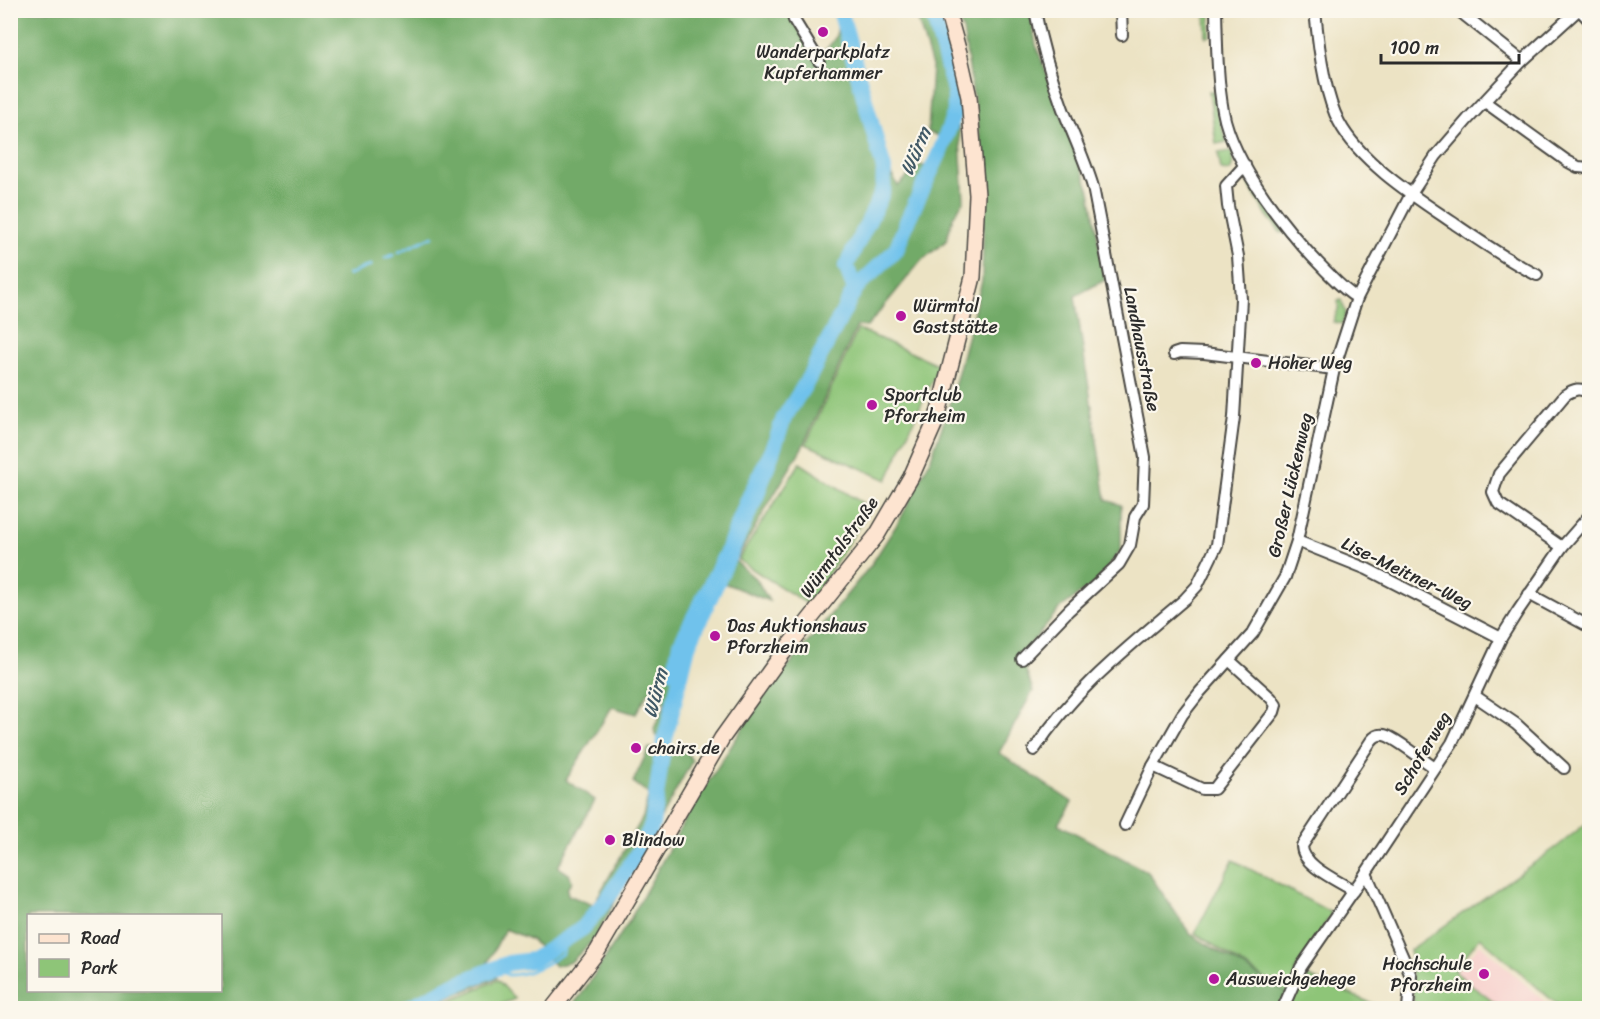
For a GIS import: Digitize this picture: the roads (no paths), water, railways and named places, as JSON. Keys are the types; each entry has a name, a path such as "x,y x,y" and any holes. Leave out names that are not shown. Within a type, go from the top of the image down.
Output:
{"main road":[{"name":"Würmtalstraße","path":"553,1008 597,952 722,738 783,653 877,535 911,477 937,418 973,277 977,195 969,98 947,10"}],"street":[{"path":"791,10 794,20 819,60"},
{"name":"Landhausstraße","path":"1022,659 1069,610 1119,564 1130,545 1135,517 1143,504 1145,475 1141,432 1093,187 1084,156 1054,82 1040,38 1035,10"},
{"path":"1121,10 1122,35"},
{"path":"1216,10 1218,59 1224,112 1245,165 1285,225 1314,258 1357,298"},
{"path":"1316,10 1323,65 1332,104 1338,122 1359,150 1411,194 1495,251 1538,275"},
{"path":"1458,10 1522,61"},
{"path":"1579,10 1590,21"},
{"name":"Großer Lückenweg","path":"1125,825 1153,766 1182,715 1253,633 1285,577 1297,541 1334,369 1357,298 1411,194 1436,156 1522,61 1579,10"},
{"path":"1485,102 1578,167 1590,168"},
{"path":"1034,750 1053,721 1103,669 1185,599 1197,586 1217,545 1234,417 1241,298 1238,256 1226,186 1245,165"},
{"path":"1174,354 1204,353 1334,369"},
{"path":"1562,547 1498,503 1493,492 1499,474 1565,395 1576,389 1584,389 1590,393"},
{"name":"Schoferweg","path":"1283,1008 1301,967 1452,743 1502,638 1529,594 1562,547 1590,515"},
{"name":"Lise-Meitner-Weg","path":"1297,541 1367,568 1502,638"},
{"path":"1529,594 1590,627"},
{"path":"1153,766 1202,789 1214,789 1274,712 1276,708 1274,702 1229,660"},
{"path":"1475,696 1516,724 1564,768"},
{"path":"1354,891 1314,866 1303,856 1302,846 1371,741 1382,734 1435,768"},
{"path":"1366,873 1411,976 1408,1008"}],"waterway":[{"name":"Würm","path":"840,10 884,169 883,189 879,200 846,266 855,289"},
{"name":"Würm","path":"408,1008 454,985 509,963 533,960 583,928 610,895 640,850 652,825 663,747 688,646 756,497 784,418 806,383 855,289 896,250 940,152 955,112 955,93 932,10"},
{"path":"399,252 433,236"},
{"path":"385,258 393,255"},
{"path":"348,275 371,265"},
{"path":"671,674 676,645 725,548 745,498 784,418"},
{"path":"501,966 504,973 508,975 537,968 563,953 565,940"}],"place":[{"name":"Wanderparkplatz Kupferhammer","path":"823,32"},
{"name":"Würmtal Gaststätte","path":"901,316"},
{"name":"Hoher Weg","path":"1256,363"},
{"name":"Sportclub Pforzheim","path":"872,405"},
{"name":"Das Auktionshaus Pforzheim","path":"715,636"},
{"name":"chairs.de","path":"636,748"},
{"name":"Blindow","path":"610,840"},
{"name":"Hochschule Pforzheim","path":"1484,974"},
{"name":"Ausweichgehege","path":"1214,979"}]}
